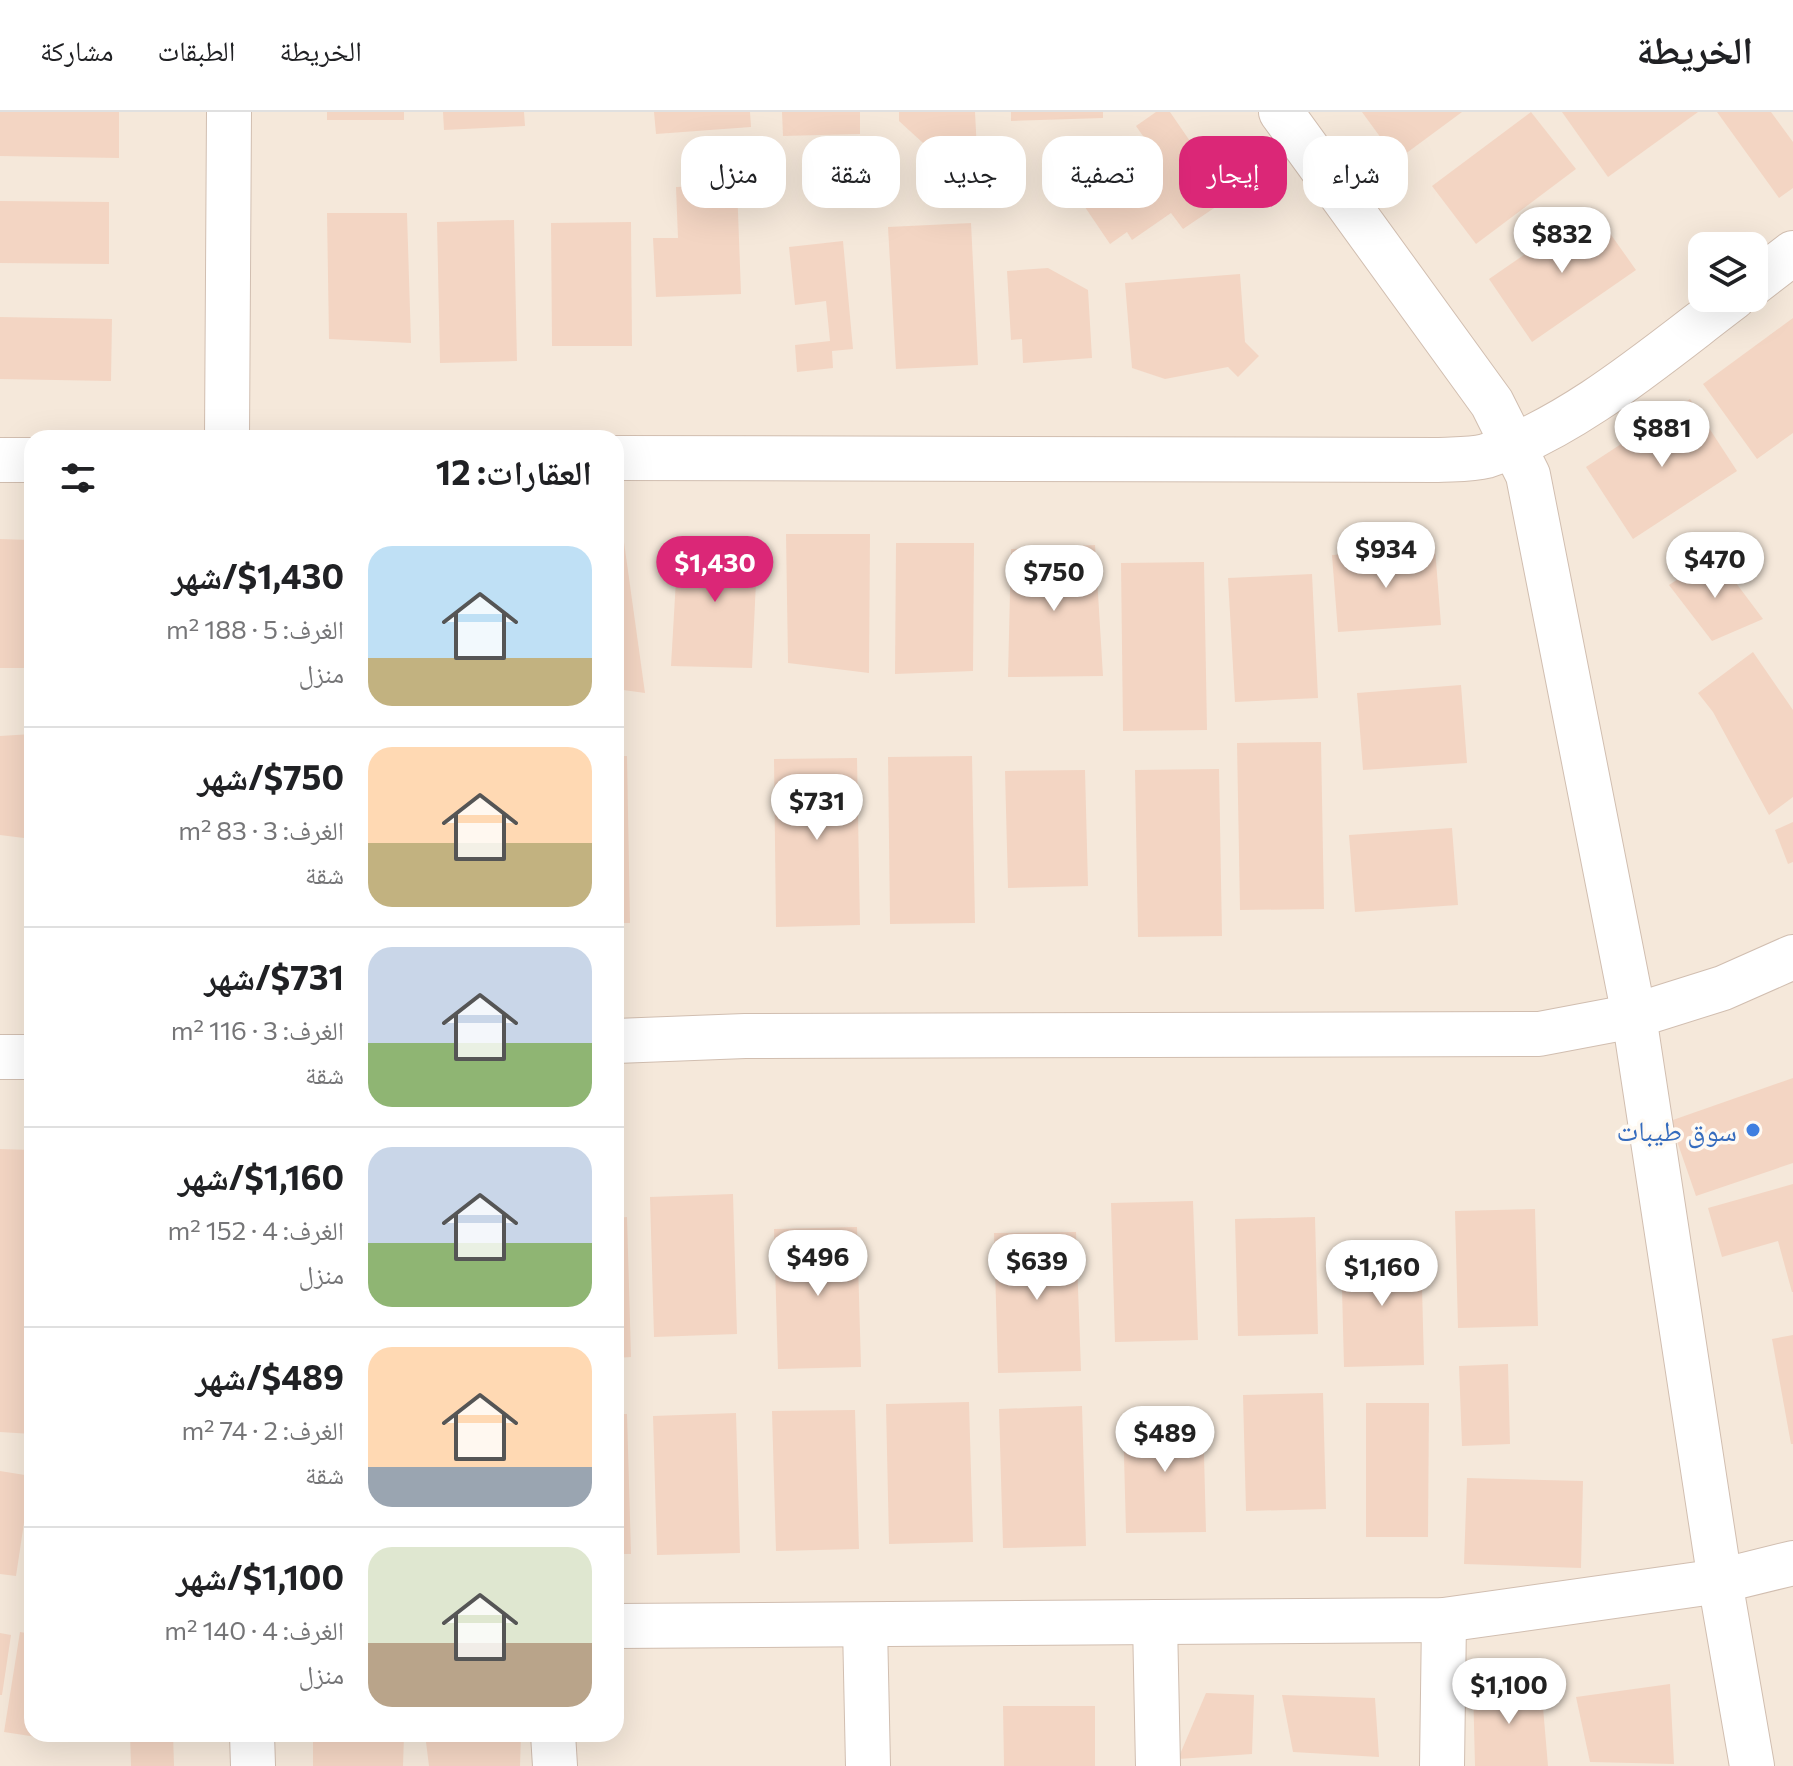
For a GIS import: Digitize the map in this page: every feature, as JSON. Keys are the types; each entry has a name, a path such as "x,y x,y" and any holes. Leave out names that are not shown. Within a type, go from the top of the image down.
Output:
{"street":[{"path":"227,430 229,112"},
{"path":"1281,112 1492,403 1528,475 1634,1016 1720,1581 1752,1766"},
{"path":"1768,272 1793,253"},
{"path":"624,458 1437,460 1482,457 1515,445 1605,394 1714,312"},
{"path":"0,460 24,460"},
{"path":"624,1041 745,1036 1431,1037 1539,1034 1634,1016 1723,988 1793,957"},
{"path":"0,1057 24,1057"},
{"path":"624,1626 1444,1620 1720,1581 1793,1563"},
{"path":"1442,1766 1444,1620"},
{"path":"1155,1622 1158,1766"},
{"path":"865,1626 868,1766"},
{"path":"252,1742 253,1766"},
{"path":"554,1742 555,1766"}],"shaded area":[{"path":"0,112 1793,112 1793,1766 0,1766"}],"building":[{"path":"0,112 119,112 119,158 0,156"},
{"path":"327,112 404,112 404,120 327,120"},
{"path":"443,112 524,112 525,126 444,130"},
{"path":"654,112 750,112 751,127 656,134"},
{"path":"782,112 860,112 860,134 783,136"},
{"path":"899,112 975,112 976,136 916,137 899,121"},
{"path":"1011,112 1103,112 1103,118 1011,121"},
{"path":"1156,112 1170,112 1186,136 1179,136 1179,208 1214,208 1183,229 1171,213 1132,240 1127,232 1110,244 1086,208 1163,208 1163,136 1143,136 1136,126"},
{"path":"1362,112 1462,112 1408,152 1408,136 1380,136"},
{"path":"1531,112 1576,169 1476,244 1432,186"},
{"path":"1562,112 1698,112 1608,177"},
{"path":"1717,112 1771,112 1793,142 1793,188 1779,198"},
{"path":"676,187 681,187 681,208 738,208 741,294 656,297 653,238 678,238"},
{"path":"0,201 109,202 109,264 0,263"},
{"path":"1592,208 1636,270 1532,342 1489,279"},
{"path":"327,213 407,213 411,343 329,339"},
{"path":"514,220 517,361 440,363 437,222"},
{"path":"631,222 632,346 552,346 551,223"},
{"path":"971,223 978,365 896,369 888,227"},
{"path":"843,241 853,349 832,351 833,368 797,372 795,345 830,341 826,301 795,305 789,247"},
{"path":"1048,268 1088,290 1092,358 1023,363 1022,339 1011,340 1007,271"},
{"path":"1240,274 1245,342 1259,356 1238,377 1228,367 1165,379 1132,368 1125,283"},
{"path":"0,317 112,319 111,381 0,379"},
{"path":"1793,318 1793,433 1757,459 1703,384"},
{"path":"1690,399 1737,471 1633,539 1586,467"},
{"path":"786,534 870,534 869,673 788,663"},
{"path":"758,538 752,668 671,666 678,545"},
{"path":"0,539 24,540 24,668 0,668"},
{"path":"624,542 645,693 624,690"},
{"path":"896,543 974,543 973,671 895,674"},
{"path":"1095,545 1103,676 1008,677 1011,549"},
{"path":"1435,548 1441,625 1338,632 1332,555"},
{"path":"1715,555 1763,619 1712,641 1669,585"},
{"path":"1204,562 1207,730 1123,731 1121,563"},
{"path":"1312,574 1318,698 1235,702 1228,578"},
{"path":"1753,652 1793,710 1793,797 1769,815 1713,712 1698,693"},
{"path":"1461,685 1467,763 1363,770 1357,693"},
{"path":"24,734 24,838 0,835 0,736"},
{"path":"1321,742 1324,909 1240,910 1237,743"},
{"path":"624,756 627,756 630,923 624,923"},
{"path":"972,756 975,923 890,924 888,757"},
{"path":"857,758 860,925 776,927 774,759"},
{"path":"1219,769 1222,936 1138,937 1135,770"},
{"path":"1085,770 1088,886 1008,888 1005,771"},
{"path":"1793,822 1793,862 1788,864 1775,830"},
{"path":"1452,828 1458,905 1355,912 1349,835"},
{"path":"1793,1078 1793,1163 1696,1196 1670,1121"},
{"path":"0,1149 24,1150 24,1434 0,1432"},
{"path":"1793,1184 1792,1292 1778,1241 1722,1257 1708,1208"},
{"path":"733,1194 737,1334 654,1337 650,1197"},
{"path":"1193,1201 1198,1340 1115,1342 1111,1203"},
{"path":"1535,1209 1538,1326 1458,1328 1455,1211"},
{"path":"624,1217 627,1217 631,1357 624,1357"},
{"path":"1315,1217 1318,1334 1238,1336 1235,1219"},
{"path":"857,1227 861,1367 778,1369 774,1229"},
{"path":"1076,1232 1081,1371 998,1373 994,1233"},
{"path":"1421,1248 1424,1365 1344,1367 1341,1250"},
{"path":"1793,1335 1793,1444 1791,1444 1772,1339"},
{"path":"1508,1364 1510,1444 1462,1446 1459,1366"},
{"path":"1323,1393 1326,1509 1246,1511 1243,1395"},
{"path":"969,1402 973,1542 889,1544 886,1404"},
{"path":"1366,1403 1429,1403 1428,1537 1366,1537"},
{"path":"1082,1406 1086,1546 1003,1548 999,1409"},
{"path":"855,1410 859,1549 776,1551 772,1411"},
{"path":"736,1413 740,1553 657,1555 653,1416"},
{"path":"624,1414 627,1414 631,1554 624,1554"},
{"path":"1203,1415 1206,1532 1126,1533 1123,1417"},
{"path":"0,1471 24,1475 24,1523 16,1576 0,1574"},
{"path":"1467,1478 1583,1481 1581,1568 1464,1564"},
{"path":"20,1632 24,1633 24,1735 4,1732"},
{"path":"0,1633 11,1635 2,1695 0,1695"},
{"path":"1541,1684 1548,1766 1475,1766 1473,1685"},
{"path":"1670,1684 1674,1764 1590,1762 1576,1697"},
{"path":"1206,1693 1254,1695 1252,1754 1178,1759"},
{"path":"1282,1695 1375,1698 1379,1757 1293,1752"},
{"path":"1003,1706 1095,1706 1095,1766 1004,1766"},
{"path":"130,1742 173,1742 174,1766 131,1766"},
{"path":"313,1742 404,1742 403,1766 313,1766"},
{"path":"426,1742 521,1742 520,1766 429,1766"}],"place":[{"name":"سوق طيبات","path":"1753,1130"}]}
